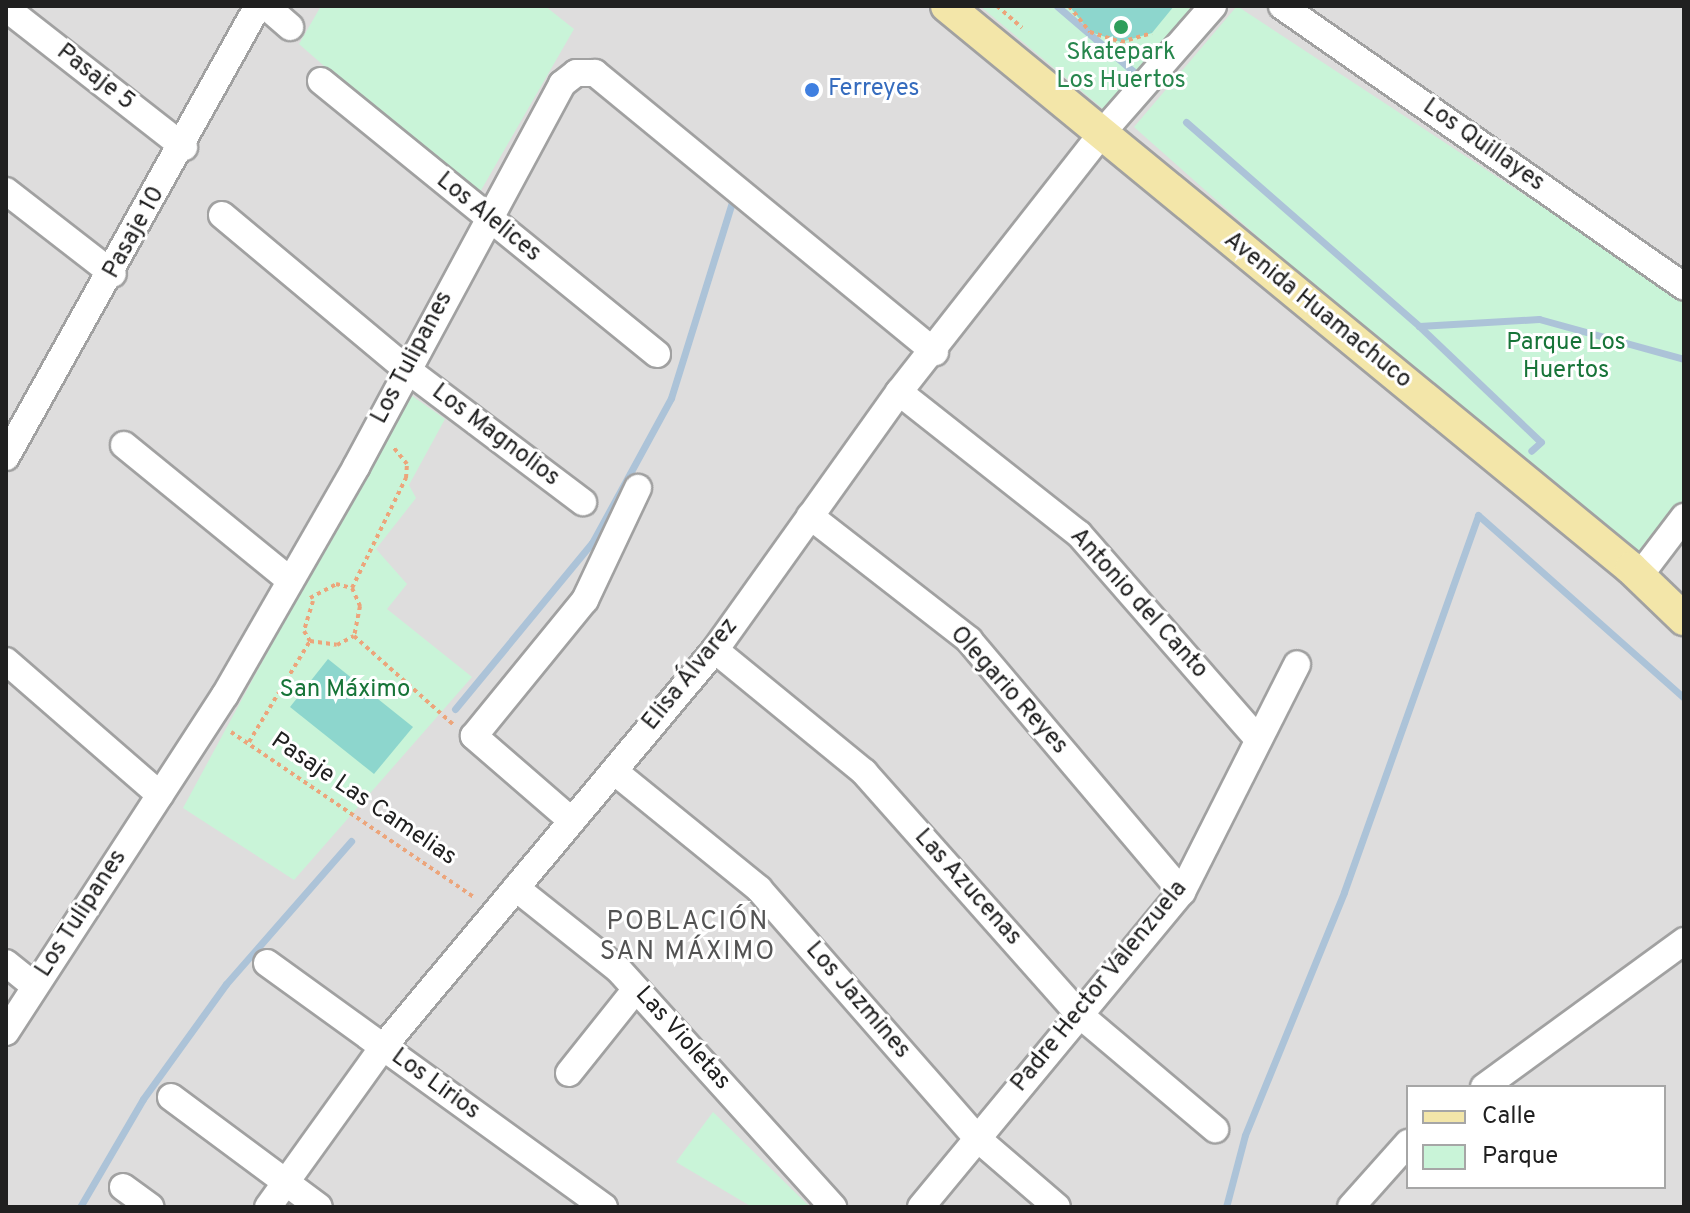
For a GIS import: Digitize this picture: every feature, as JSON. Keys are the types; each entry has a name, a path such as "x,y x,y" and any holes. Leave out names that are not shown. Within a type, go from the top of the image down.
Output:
{"main road":[{"name":"Avenida Huamachuco","path":"947,6 1640,575 1684,619"}],"street":[{"name":"Pasaje 10","path":"8,448 113,274 258,6"},
{"path":"266,6 290,27"},
{"name":"Elisa Álvarez","path":"268,1207 383,1047 715,650 899,392 935,352 1101,134 1213,6"},
{"name":"Los Quillayes","path":"1282,6 1684,286"},
{"name":"Pasaje 5","path":"6,8 184,147"},
{"name":"Los Tulipanes","path":"6,1032 209,718 374,430 562,84 576,73 595,73 935,352"},
{"name":"Los Alelices","path":"321,81 657,354"},
{"path":"6,191 113,274"},
{"name":"Los Magnolios","path":"222,215 405,368 583,502"},
{"name":"Antonio del Canto","path":"899,392 1079,534 1256,737"},
{"path":"124,445 287,578"},
{"path":"572,821 474,736 585,600 638,488"},
{"name":"Olegario Reyes","path":"810,516 969,640 1182,892"},
{"path":"1640,575 1684,517"},
{"name":"Las Azucenas","path":"715,650 864,772 1080,1015 1215,1129"},
{"path":"6,661 160,795"},
{"name":"Padre Hector Valenzuela","path":"921,1207 1182,892 1256,737 1297,664"},
{"name":"Los Jazmines","path":"614,771 759,889 978,1139 1057,1207"},
{"name":"Las Violetas","path":"516,888 636,989 833,1207"},
{"path":"1487,1085 1684,941"},
{"path":"6,963 34,986"},
{"name":"Los Lirios","path":"267,963 604,1207"},
{"path":"569,1073 636,989"},
{"path":"171,1097 319,1207"},
{"path":"1351,1207 1406,1145"},
{"path":"123,1187 151,1207"}],"path":[{"path":"997,6 1030,35"},
{"path":"1069,6 1100,35 1121,42 1152,33"},
{"path":"352,588 406,478 405,457 374,430"},
{"path":"287,578 313,601"},
{"path":"310,641 304,631 313,601 327,587 352,588"},
{"path":"352,588 360,606 354,636"},
{"path":"354,636 474,736"},
{"path":"310,641 337,645 354,636"},
{"path":"248,743 310,641"},
{"name":"Pasaje Las Camelias","path":"209,718 496,913"}],"shaded area":[{"path":"6,6 1684,6 1684,1207 6,1207"}],"green space":[{"path":"321,6 545,6 574,29 476,199 299,44"},
{"path":"980,6 1205,6 1109,114"},
{"name":"Skatepark Los Huertos","path":"1069,6 1174,6 1152,33 1121,42 1090,32"},
{"name":"Parque Los Huertos","path":"1237,6 1684,300 1684,500 1631,568 1134,127"},
{"name":"San Máximo","path":"408,393 445,419 409,485 416,498 376,549 407,584 387,609 472,677 294,880 183,808"},
{"path":"328,659 413,727 374,774 290,707"},
{"path":"713,1112 810,1207 752,1207 676,1162"}],"waterway":[{"path":"1057,6 1141,78"},
{"path":"1186,122 1419,326 1541,442 1531,451"},
{"path":"455,709 592,543 671,398 734,196"},
{"path":"1419,326 1539,319 1684,359"},
{"path":"1226,1207 1245,1135 1344,892 1478,515 1684,698"},
{"path":"80,1207 143,1099 226,984 351,841"}],"place":[{"name":"Skatepark Los Huertos","path":"1121,27"},
{"name":"Ferreyes","path":"812,90"}],"district":[{"name":"POBLACIÓN SAN MÁXIMO","path":"688,938"}]}
